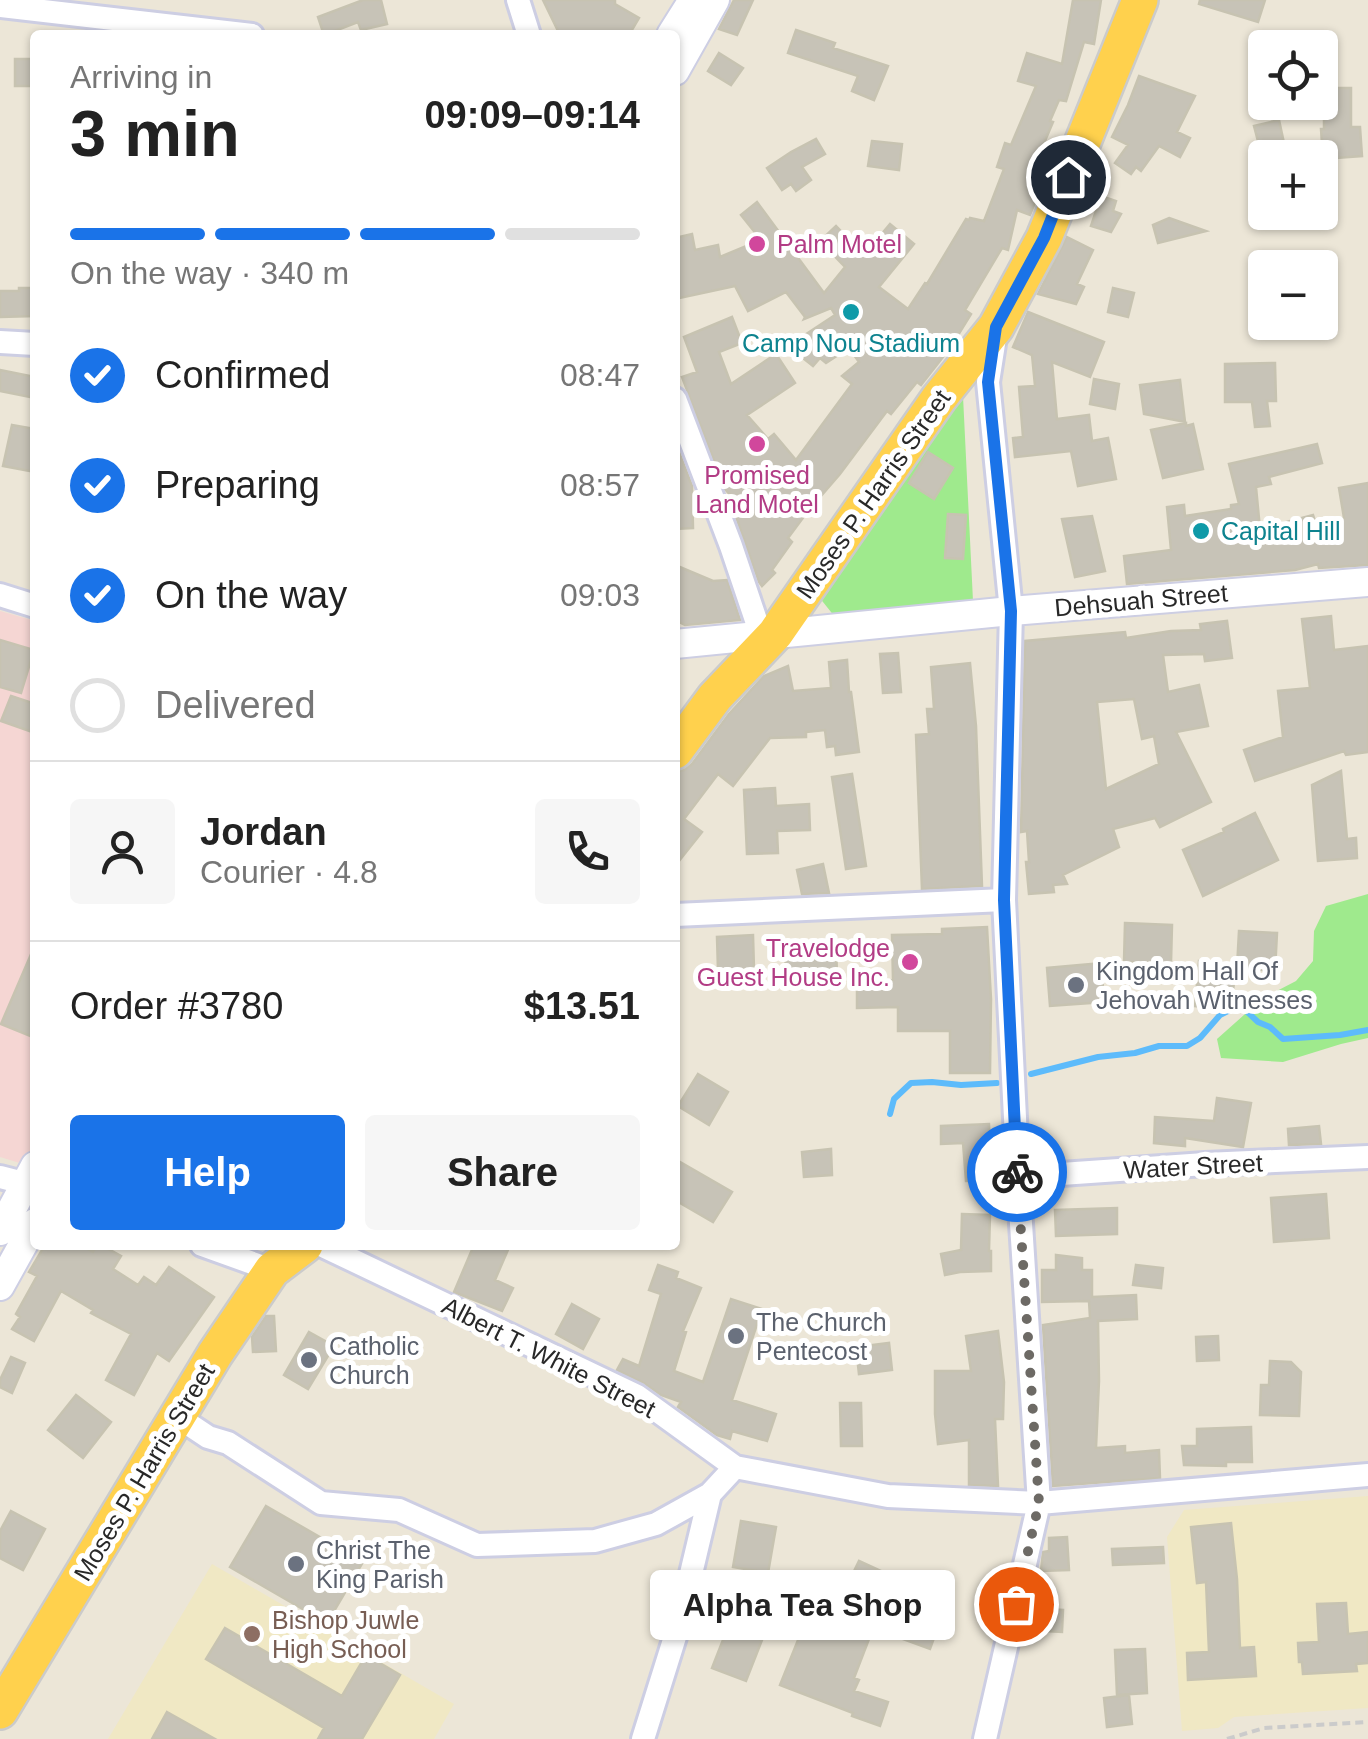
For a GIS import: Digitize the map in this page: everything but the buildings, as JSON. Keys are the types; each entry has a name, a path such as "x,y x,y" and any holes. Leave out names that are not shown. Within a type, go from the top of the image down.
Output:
{"highway":[{"name":"Moses P. Harris Street","path":"680,744 768,634 939,398 996,327 1044,238 1140,0"},
{"name":"Moses P. Harris Street","path":"0,1712 215,1354 272,1270 298,1250"}],"street":[{"path":"518,0 527,30"},
{"path":"675,30 693,0"},
{"path":"680,62 715,0"},
{"path":"0,6 209,30"},
{"path":"985,1739 1039,1503 1004,900 1011,611 988,382 996,327"},
{"path":"0,342 30,344"},
{"path":"680,413 768,634"},
{"name":"Dehsuah Street","path":"680,643 1368,582"},
{"path":"0,594 30,604"},
{"path":"680,916 1004,900"},
{"name":"Water Street","path":"1018,1177 1368,1157"},
{"path":"0,1231 24,1178"},
{"path":"0,1286 30,1231"},
{"path":"216,1250 272,1270"},
{"name":"Albert T. White Street","path":"331,1250 636,1396 735,1467 888,1496 1039,1503 1368,1474"},
{"path":"178,1418 228,1443 321,1502 399,1510 477,1545 594,1541 656,1524 710,1494 735,1467"},
{"path":"643,1739 680,1624 710,1494"}],"path":[{"path":"1226,1739 1264,1728 1368,1722"}],"shaded area":[{"path":"0,611 30,620 30,1151 23,1164 0,1157"},
{"path":"1368,1496 1368,1708 1234,1717 1218,1728 1182,1731 1167,1537 1184,1510"},
{"name":"Bishop Juwle High School","path":"212,1564 454,1704 434,1739 108,1739"}],"green space":[{"path":"963,396 973,601 835,617 815,592 957,398"},
{"path":"1368,894 1368,1038 1283,1062 1221,1058 1217,1039 1263,998 1296,981 1313,961 1314,931 1326,906"}],"waterway":[{"path":"1031,1074 1159,1046 1187,1046 1200,1038 1220,1015 1240,1005 1283,1039 1368,1030"},
{"path":"890,1114 894,1099 911,1083 997,1083"}],"way so far":[{"path":"1016,1604 1039,1503 1017,1172"}],"place":[{"name":"Palm Motel","path":"757,244"},
{"name":"Camp Nou Stadium","path":"851,312"},
{"name":"Promised Land Motel","path":"757,444"},
{"name":"Capital Hill","path":"1201,531"},
{"name":"Travelodge Guest House Inc.","path":"910,962"},
{"name":"Kingdom Hall Of Jehovah Witnesses","path":"1076,985"},
{"name":"The Church Pentecost","path":"736,1336"},
{"name":"Catholic Church","path":"309,1360"},
{"name":"Christ The King Parish","path":"296,1564"},
{"name":"Alpha Tea Shop","path":"1016,1604"},
{"name":"Bishop Juwle High School","path":"252,1634"}],"route":[{"path":"1017,1172 1004,900 1011,611 988,382 996,327 1044,238 1068,177"}]}
